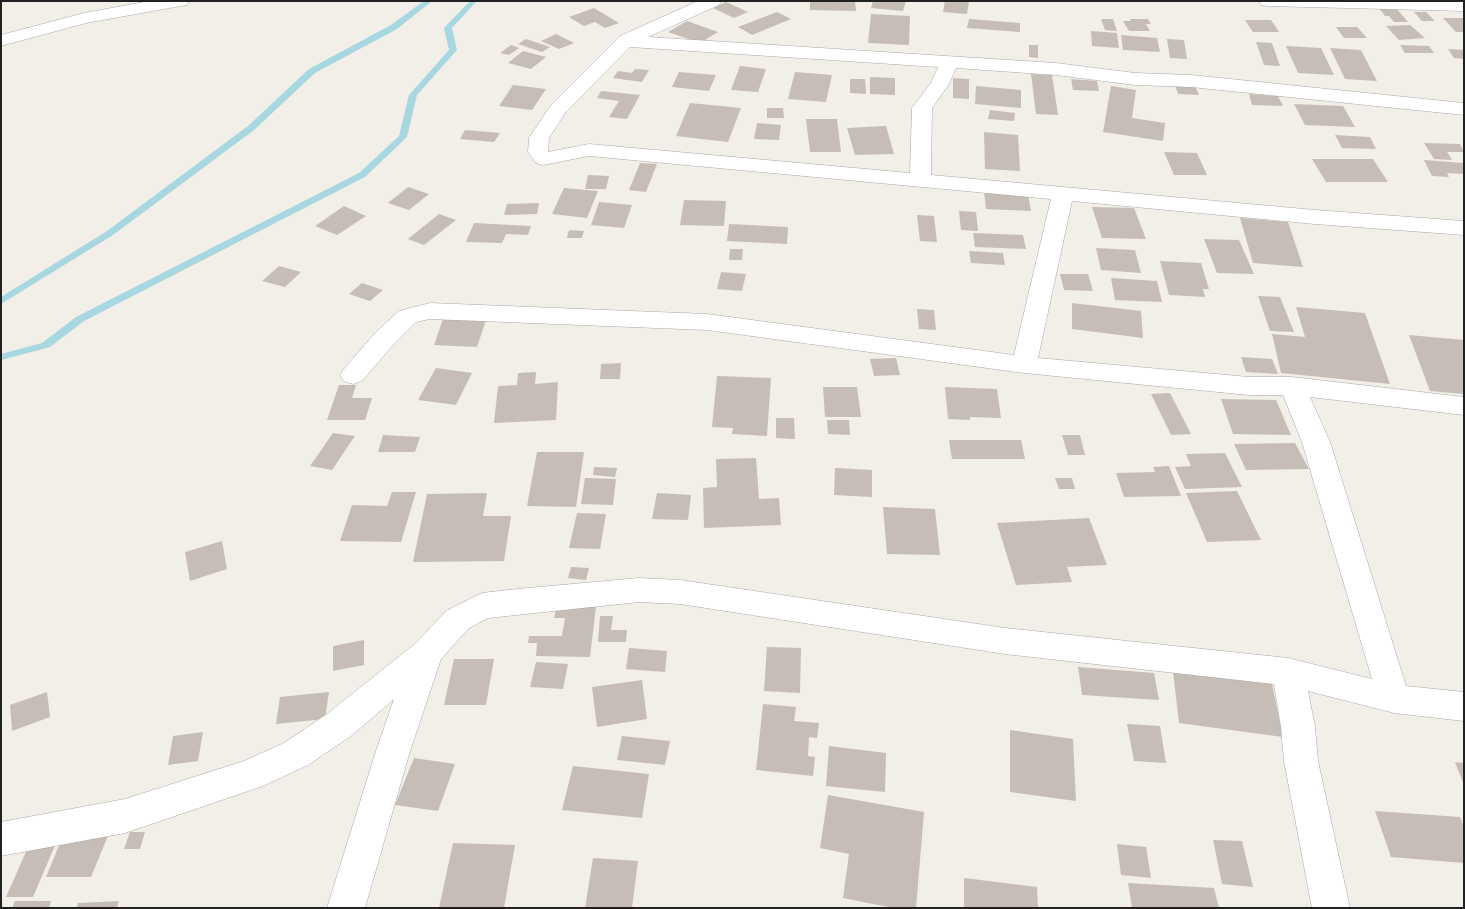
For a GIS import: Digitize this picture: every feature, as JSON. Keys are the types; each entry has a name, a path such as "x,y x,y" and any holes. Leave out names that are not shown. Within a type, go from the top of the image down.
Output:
{"street":[{"path":"4,35 84,18 181,1"},
{"path":"712,1 626,40 558,109 539,138 538,152 543,159 589,150 1315,218 1464,228"},
{"path":"1266,1 1464,6"},
{"path":"626,40 1056,69 1135,79 1191,80 1464,109"},
{"path":"920,181 922,108 940,84 949,63"},
{"path":"1024,365 1063,194"},
{"path":"353,375 385,338 408,316 430,311 707,322 1024,365 1249,386 1292,386 1464,406"},
{"path":"1292,386 1316,442 1394,699"},
{"path":"1,840 125,816 250,776 296,754 339,725 427,652 457,620 482,606 517,601 639,590 680,592 1005,641 1288,672 1394,699 1464,707"},
{"path":"346,908 393,751 427,652"},
{"path":"1288,672 1298,727 1301,761 1331,908"}],"building":[{"path":"810,1 855,1 856,11 810,10"},
{"path":"873,1 906,1 903,11 871,8"},
{"path":"945,1 969,1 967,14 943,12"},
{"path":"726,2 748,12 734,18 713,8"},
{"path":"594,8 619,23 605,28 595,22 584,26 569,17"},
{"path":"1379,8 1396,8 1408,22 1394,22 1389,16 1385,16"},
{"path":"777,12 791,19 752,35 738,27"},
{"path":"1414,12 1426,12 1435,21 1422,21"},
{"path":"871,14 910,16 909,45 868,43"},
{"path":"1443,18 1464,18 1464,32 1456,32"},
{"path":"969,19 1020,23 1020,32 967,28"},
{"path":"1101,19 1113,19 1117,31 1105,30"},
{"path":"1130,19 1148,19 1151,24 1146,24 1150,31 1129,31 1123,21 1131,21"},
{"path":"1245,20 1271,20 1279,32 1253,32"},
{"path":"687,21 718,32 700,43 668,32"},
{"path":"1410,25 1425,38 1399,40 1386,26"},
{"path":"1336,27 1357,27 1367,38 1344,38"},
{"path":"1091,31 1117,33 1119,48 1092,46"},
{"path":"556,34 574,43 559,49 541,41"},
{"path":"1121,35 1157,38 1160,52 1123,50"},
{"path":"526,39 550,47 542,52 518,44"},
{"path":"1167,39 1184,40 1187,59 1170,58"},
{"path":"1256,42 1272,43 1280,66 1264,65"},
{"path":"511,45 519,48 509,55 500,53"},
{"path":"1029,45 1038,45 1038,58 1029,57"},
{"path":"1400,45 1429,46 1434,53 1405,53"},
{"path":"1286,46 1321,48 1334,75 1298,73"},
{"path":"1330,48 1361,50 1377,81 1345,79"},
{"path":"1448,49 1464,50 1464,59 1454,58"},
{"path":"523,51 546,57 531,69 508,63"},
{"path":"740,66 766,69 758,92 731,90"},
{"path":"635,69 649,70 642,82 613,78 618,71 632,73"},
{"path":"679,72 716,75 709,91 672,87"},
{"path":"795,72 832,75 826,102 788,99"},
{"path":"1031,74 1052,75 1058,115 1036,114"},
{"path":"870,77 895,78 895,95 870,94"},
{"path":"953,78 969,79 969,99 953,98"},
{"path":"850,79 865,79 866,94 850,93"},
{"path":"1071,79 1097,81 1099,91 1073,90"},
{"path":"513,85 546,89 532,110 499,106"},
{"path":"1175,85 1195,86 1199,95 1178,94"},
{"path":"976,86 1021,90 1021,108 975,104"},
{"path":"1111,86 1136,90 1132,118 1165,123 1163,141 1103,132"},
{"path":"601,91 640,95 627,119 609,117 619,101 597,98"},
{"path":"1249,94 1278,96 1283,106 1252,105"},
{"path":"690,103 741,108 728,142 676,136"},
{"path":"1294,104 1343,106 1355,127 1305,125"},
{"path":"767,108 783,108 784,118 767,118"},
{"path":"990,110 1015,113 1014,121 988,119"},
{"path":"806,119 837,119 841,152 810,152"},
{"path":"757,123 781,125 779,140 754,139"},
{"path":"886,126 894,154 855,155 847,128"},
{"path":"465,130 500,133 494,142 460,139"},
{"path":"984,132 1018,135 1020,171 985,169"},
{"path":"1335,135 1370,137 1376,149 1342,148"},
{"path":"1424,143 1460,144 1464,152 1447,152 1452,160 1434,159"},
{"path":"1164,152 1197,153 1207,175 1174,175"},
{"path":"1312,159 1373,159 1388,182 1326,182"},
{"path":"1424,160 1464,163 1464,174 1447,173 1449,177 1432,176"},
{"path":"640,163 657,164 646,192 629,190"},
{"path":"588,175 609,176 606,189 585,189"},
{"path":"408,187 429,194 409,210 388,203"},
{"path":"564,188 598,191 587,218 552,214"},
{"path":"984,191 1028,194 1031,211 986,209"},
{"path":"684,200 726,201 724,226 680,225"},
{"path":"599,202 632,205 624,228 591,225"},
{"path":"539,203 537,214 504,215 507,204"},
{"path":"344,206 366,216 337,235 315,226"},
{"path":"1092,207 1134,208 1146,239 1102,238"},
{"path":"959,211 976,212 978,231 961,230"},
{"path":"439,214 456,220 424,245 408,239"},
{"path":"917,215 934,216 937,242 920,241"},
{"path":"1240,218 1288,222 1303,267 1253,263"},
{"path":"474,223 531,226 528,235 506,234 502,243 466,242"},
{"path":"729,224 788,227 787,244 727,241"},
{"path":"569,230 584,231 582,238 567,238"},
{"path":"973,233 1023,235 1026,249 975,247"},
{"path":"1204,239 1239,240 1254,274 1217,273"},
{"path":"1096,248 1135,250 1141,273 1101,270"},
{"path":"730,249 743,249 742,260 729,260"},
{"path":"969,251 1003,253 1005,265 971,263"},
{"path":"1160,261 1201,263 1209,289 1203,289 1205,297 1169,295"},
{"path":"279,266 301,272 285,287 262,281"},
{"path":"721,272 746,274 742,291 717,289"},
{"path":"1060,274 1088,274 1093,291 1064,290"},
{"path":"1111,278 1157,281 1162,302 1115,300"},
{"path":"362,283 383,290 370,301 349,294"},
{"path":"1258,296 1280,297 1294,332 1270,331"},
{"path":"1072,303 1141,311 1143,338 1072,329"},
{"path":"1296,307 1365,313 1390,384 1281,373 1272,334 1305,337"},
{"path":"917,309 934,310 936,330 919,329"},
{"path":"443,319 486,320 477,347 434,345"},
{"path":"1409,335 1464,340 1464,394 1430,391"},
{"path":"1241,357 1272,359 1278,374 1246,372"},
{"path":"896,358 900,375 874,376 870,359"},
{"path":"621,363 620,379 600,379 601,364"},
{"path":"436,368 472,373 456,405 418,400"},
{"path":"536,372 535,384 558,382 556,420 494,423 498,386 517,385 518,373"},
{"path":"717,376 771,378 767,436 732,434 733,428 712,427"},
{"path":"339,385 356,385 352,398 372,398 365,420 327,420"},
{"path":"823,387 857,387 861,417 825,417"},
{"path":"945,387 997,389 1001,418 970,417 970,420 948,419"},
{"path":"1170,393 1191,434 1171,435 1151,394"},
{"path":"1221,399 1276,400 1291,435 1233,434"},
{"path":"776,418 794,418 795,439 776,438"},
{"path":"827,420 849,420 850,435 828,434"},
{"path":"333,433 355,436 332,470 310,466"},
{"path":"383,435 420,437 415,452 378,452"},
{"path":"1062,435 1080,435 1085,455 1068,455"},
{"path":"949,440 1021,440 1025,459 952,459"},
{"path":"1295,443 1309,469 1246,470 1234,444"},
{"path":"537,452 584,452 576,507 527,506"},
{"path":"1225,453 1242,487 1185,489 1175,467 1191,466 1186,454"},
{"path":"756,458 759,499 779,498 781,525 704,528 703,488 717,487 716,459"},
{"path":"1169,466 1181,496 1124,497 1116,473 1155,472 1153,467"},
{"path":"594,467 617,468 615,477 593,475"},
{"path":"835,468 872,470 872,497 834,495"},
{"path":"585,478 616,479 613,505 581,504"},
{"path":"1055,478 1072,478 1075,489 1059,489"},
{"path":"1237,491 1261,540 1207,542 1186,493"},
{"path":"392,492 416,492 401,542 340,541 352,505 387,506"},
{"path":"487,493 483,516 511,516 504,561 413,562 427,494"},
{"path":"657,493 691,495 688,520 652,519"},
{"path":"883,507 935,509 940,555 887,554"},
{"path":"577,513 606,514 600,549 569,548"},
{"path":"1089,518 1107,565 1067,567 1072,582 1016,585 997,523"},
{"path":"222,541 227,569 190,581 185,552"},
{"path":"571,567 589,568 586,580 568,578"},
{"path":"570,607 596,607 590,657 536,656 537,643 528,643 529,636 562,636 565,618 554,618 556,610 569,610"},
{"path":"600,616 613,616 611,630 627,630 626,642 598,642"},
{"path":"364,640 364,665 333,671 333,646"},
{"path":"767,647 801,648 800,693 764,691"},
{"path":"629,648 667,651 665,672 626,669"},
{"path":"454,659 494,659 486,705 444,705"},
{"path":"536,662 568,664 563,689 530,687"},
{"path":"1078,667 1154,673 1159,700 1082,695"},
{"path":"1173,671 1272,684 1283,737 1179,723"},
{"path":"642,680 647,719 597,727 592,687"},
{"path":"47,692 50,717 12,731 10,705"},
{"path":"329,692 325,719 276,724 280,697"},
{"path":"763,704 796,707 794,721 819,723 817,738 809,737 808,756 815,757 813,776 756,770"},
{"path":"1127,724 1160,726 1166,763 1134,761"},
{"path":"1010,730 1073,739 1076,801 1010,792"},
{"path":"203,732 198,761 168,765 173,736"},
{"path":"622,736 670,741 665,765 617,760"},
{"path":"829,746 886,753 885,792 826,786"},
{"path":"414,758 455,764 438,811 395,805"},
{"path":"1455,762 1464,763 1464,785"},
{"path":"573,766 649,774 642,818 562,810"},
{"path":"828,795 924,812 916,908 893,908 843,898 849,854 820,848"},
{"path":"1375,811 1460,817 1464,827 1464,863 1391,857"},
{"path":"65,831 110,831 91,877 46,877"},
{"path":"130,832 145,832 140,849 124,849"},
{"path":"33,836 59,836 33,897 6,897"},
{"path":"1213,840 1242,841 1253,887 1222,884"},
{"path":"453,843 515,845 504,908 439,908"},
{"path":"1117,844 1146,847 1151,878 1121,875"},
{"path":"593,858 638,861 632,908 585,908"},
{"path":"964,878 1037,887 1038,908 964,908"},
{"path":"1128,883 1214,888 1219,908 1132,908"},
{"path":"15,901 51,901 49,908 12,908"},
{"path":"119,901 117,908 77,908 78,903"}],"waterway":[{"path":"1,301 110,233 251,128 312,71 394,27 429,1"},
{"path":"1,357 46,345 80,319 362,175 403,137 413,95 453,50 448,28 474,1"}]}
